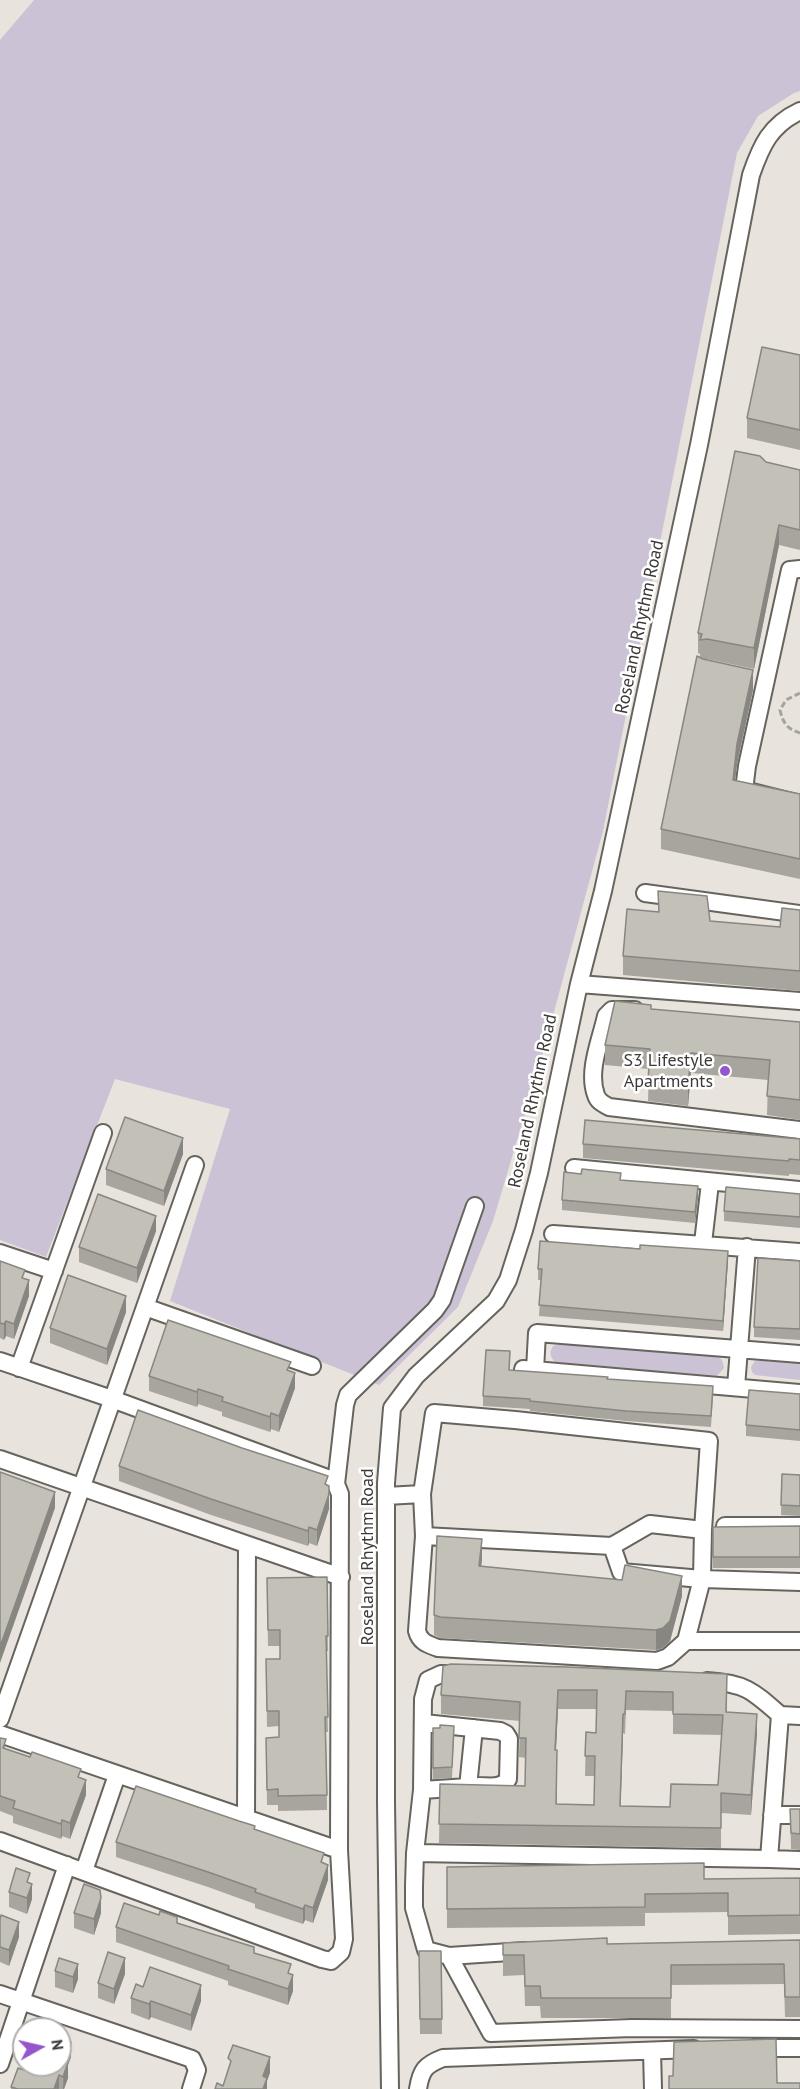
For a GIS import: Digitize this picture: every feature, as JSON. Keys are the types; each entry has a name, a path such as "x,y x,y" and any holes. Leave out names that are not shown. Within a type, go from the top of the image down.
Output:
{"street":[{"name":"Roseland Rhythm Road","path":"390,2089 386,1802 386,1496 392,1408 416,1376 496,1301 508,1280 524,1230 539,1173 579,984 603,891 699,445 751,175 762,144 776,126 800,111"},
{"path":"800,569 790,570 744,790 800,804"},
{"path":"746,678 766,682"},
{"path":"645,893 800,914"},
{"path":"579,984 800,1001"},
{"path":"646,1011 612,1010 606,1016 594,1068 595,1095 600,1102 609,1107 800,1130"},
{"path":"19,1368 103,1133"},
{"path":"0,1719 195,1165"},
{"path":"574,1168 800,1190"},
{"path":"703,1243 710,1183"},
{"path":"0,1841 311,1956 331,1961 341,1952 344,1939 339,1850 341,1577 340,1494 336,1484 345,1405 348,1395 435,1310 442,1300 475,1206"},
{"path":"553,1234 703,1243 800,1252"},
{"path":"736,1387 747,1247"},
{"path":"0,1253 54,1271"},
{"path":"145,1307 312,1366"},
{"path":"800,1354 537,1333 529,1369 800,1393"},
{"path":"0,1361 327,1478 336,1484"},
{"path":"434,1413 709,1441 702,1579 686,1641 668,1657 657,1661 438,1648 426,1644 418,1638 417,1631 424,1536 422,1494 434,1413"},
{"path":"0,1459 341,1577"},
{"path":"386,1496 422,1494"},
{"path":"424,1536 612,1546 650,1524 703,1530"},
{"path":"725,1526 800,1526"},
{"path":"246,1818 247,1545"},
{"path":"612,1546 621,1572 702,1579 800,1582"},
{"path":"686,1641 800,1641"},
{"path":"485,1674 450,1673 434,1676 428,1680 423,1699 422,1790 415,1853 414,1908 426,1950 449,1956 541,1950"},
{"path":"691,1681 730,1683 753,1691 780,1716 800,1716"},
{"path":"769,1859 780,1716"},
{"path":"422,1790 499,1786 505,1784 508,1779 509,1739 506,1734 500,1731 424,1723"},
{"path":"468,1787 474,1728"},
{"path":"0,1734 339,1850"},
{"path":"84,1871 117,1775"},
{"path":"772,1815 800,1815"},
{"path":"415,1853 800,1860"},
{"path":"0,2064 67,1865"},
{"path":"449,1956 491,2034 632,2028 800,2029"},
{"path":"0,1994 192,2059 197,2070 191,2089"},
{"path":"745,2048 800,2048"},
{"path":"418,2089 421,2073 430,2063 443,2058 710,2049"},
{"path":"652,2050 653,2089"}],"path":[{"path":"800,693 786,700 780,710 782,721 788,728 800,733"}],"shaded area":[{"path":"34,0 800,0 800,91 758,116 737,153 603,831 541,1060 493,1221 458,1307 379,1385 170,1301 230,1109 115,1079 46,1257 0,1240 0,40"},
{"path":"559,1344 714,1355 721,1359 724,1368 717,1376 555,1362 551,1351 553,1346"},
{"path":"755,1361 800,1362 800,1380 755,1375 751,1367"}],"building":[{"path":"762,347 800,355 800,430 747,418"},
{"path":"735,451 760,456 766,462 800,470 800,530 779,525 754,648 707,639 700,640 702,634 698,633"},
{"path":"697,656 753,670 737,744 733,780 800,794 800,859 661,829"},
{"path":"658,891 707,896 710,921 780,927 782,908 800,910 800,971 623,956 627,909 659,912"},
{"name":"S3 Lifestyle Apartments","path":"615,1001 651,1005 651,1009 800,1022 800,1100 767,1096 770,1060 691,1053 688,1086 648,1081 650,1049 605,1045"},
{"path":"125,1117 183,1138 164,1191 106,1169"},
{"path":"585,1120 800,1139 800,1160 789,1159 789,1161 583,1144"},
{"path":"582,1169 621,1173 620,1180 698,1186 695,1212 562,1200 564,1172 581,1174"},
{"path":"726,1187 800,1194 800,1217 724,1211"},
{"path":"98,1194 156,1216 137,1268 79,1247"},
{"path":"540,1241 640,1249 640,1245 728,1251 723,1321 539,1305 542,1269 538,1269"},
{"path":"758,1258 800,1261 800,1329 754,1327"},
{"path":"0,1261 25,1270 22,1278 29,1280 14,1324 6,1321 4,1324 0,1323"},
{"path":"68,1275 126,1296 107,1349 50,1328"},
{"path":"168,1320 291,1362 287,1370 295,1373 279,1416 271,1413 270,1417 222,1401 223,1397 198,1389 197,1392 149,1376"},
{"path":"486,1350 510,1351 509,1370 713,1386 711,1416 626,1411 530,1401 530,1399 483,1396"},
{"path":"749,1390 800,1394 800,1430 746,1425"},
{"path":"138,1410 328,1476 325,1484 329,1486 329,1494 317,1530 309,1527 308,1531 119,1466"},
{"path":"0,1472 55,1492 0,1647"},
{"path":"782,1474 800,1475 800,1506 781,1505"},
{"path":"800,1526 800,1557 713,1557 713,1527"},
{"path":"437,1536 482,1539 479,1566 622,1580 625,1565 682,1576 670,1621 663,1628 656,1630 440,1617 434,1615"},
{"path":"327,1577 328,1717 325,1717 327,1795 278,1796 278,1789 267,1790 266,1738 279,1737 279,1711 267,1711 266,1659 280,1659 280,1630 268,1630 267,1578"},
{"path":"451,1664 567,1667 727,1674 726,1712 757,1714 751,1795 721,1793 721,1828 439,1824 440,1784 525,1786 526,1738 519,1738 520,1702 441,1695 443,1666","holes":["558,1690 597,1690 596,1733 586,1732 585,1756 595,1756 594,1805 556,1804 557,1750 555,1750","626,1691 673,1692 673,1714 723,1715 718,1785 671,1784 670,1807 620,1806"]},
{"path":"440,1725 454,1726 452,1767 433,1768 433,1728 440,1728"},
{"path":"0,1738 6,1739 3,1748 30,1757 32,1752 81,1769 78,1777 86,1780 70,1823 62,1820 61,1824 13,1808 15,1801 0,1796"},
{"path":"136,1786 255,1826 254,1829 324,1853 321,1862 328,1865 313,1908 305,1905 303,1909 255,1892 256,1889 116,1842"},
{"path":"790,1809 800,1809 800,1834 791,1833"},
{"path":"704,1863 704,1879 800,1878 800,1915 728,1916 728,1893 645,1894 645,1907 447,1909 447,1867"},
{"path":"16,1868 30,1873 27,1882 32,1884 27,1898 9,1892"},
{"path":"84,1884 100,1890 101,1898 94,1919 74,1913"},
{"path":"124,1903 159,1915 160,1911 177,1917 177,1923 254,1947 254,1953 291,1964 288,1973 293,1975 288,1989 116,1927"},
{"path":"1,1915 19,1922 9,1950 0,1947"},
{"path":"607,1938 607,1944 800,1940 800,1997 785,1997 784,1964 671,1965 671,1998 541,1998 540,1986 525,1986 524,1955 503,1955 503,1943"},
{"path":"419,1951 441,1951 442,2019 420,2019"},
{"path":"108,1952 125,1958 114,1989 98,1983"},
{"path":"59,1958 78,1964 73,1977 55,1971"},
{"path":"150,1967 201,1985 191,2015 151,2001 149,2004 131,1998 136,1984 143,1987"},
{"path":"776,2039 777,2083 800,2083 800,2089 669,2089 669,2076 673,2076 674,2042"},
{"path":"233,2045 270,2057 263,2076 267,2078 263,2089 215,2089 217,2083 223,2086 231,2061 228,2058"},
{"path":"15,2077 58,2077 54,2089 11,2087"}],"place":[{"name":"S3 Lifestyle Apartments","path":"725,1071"}]}
